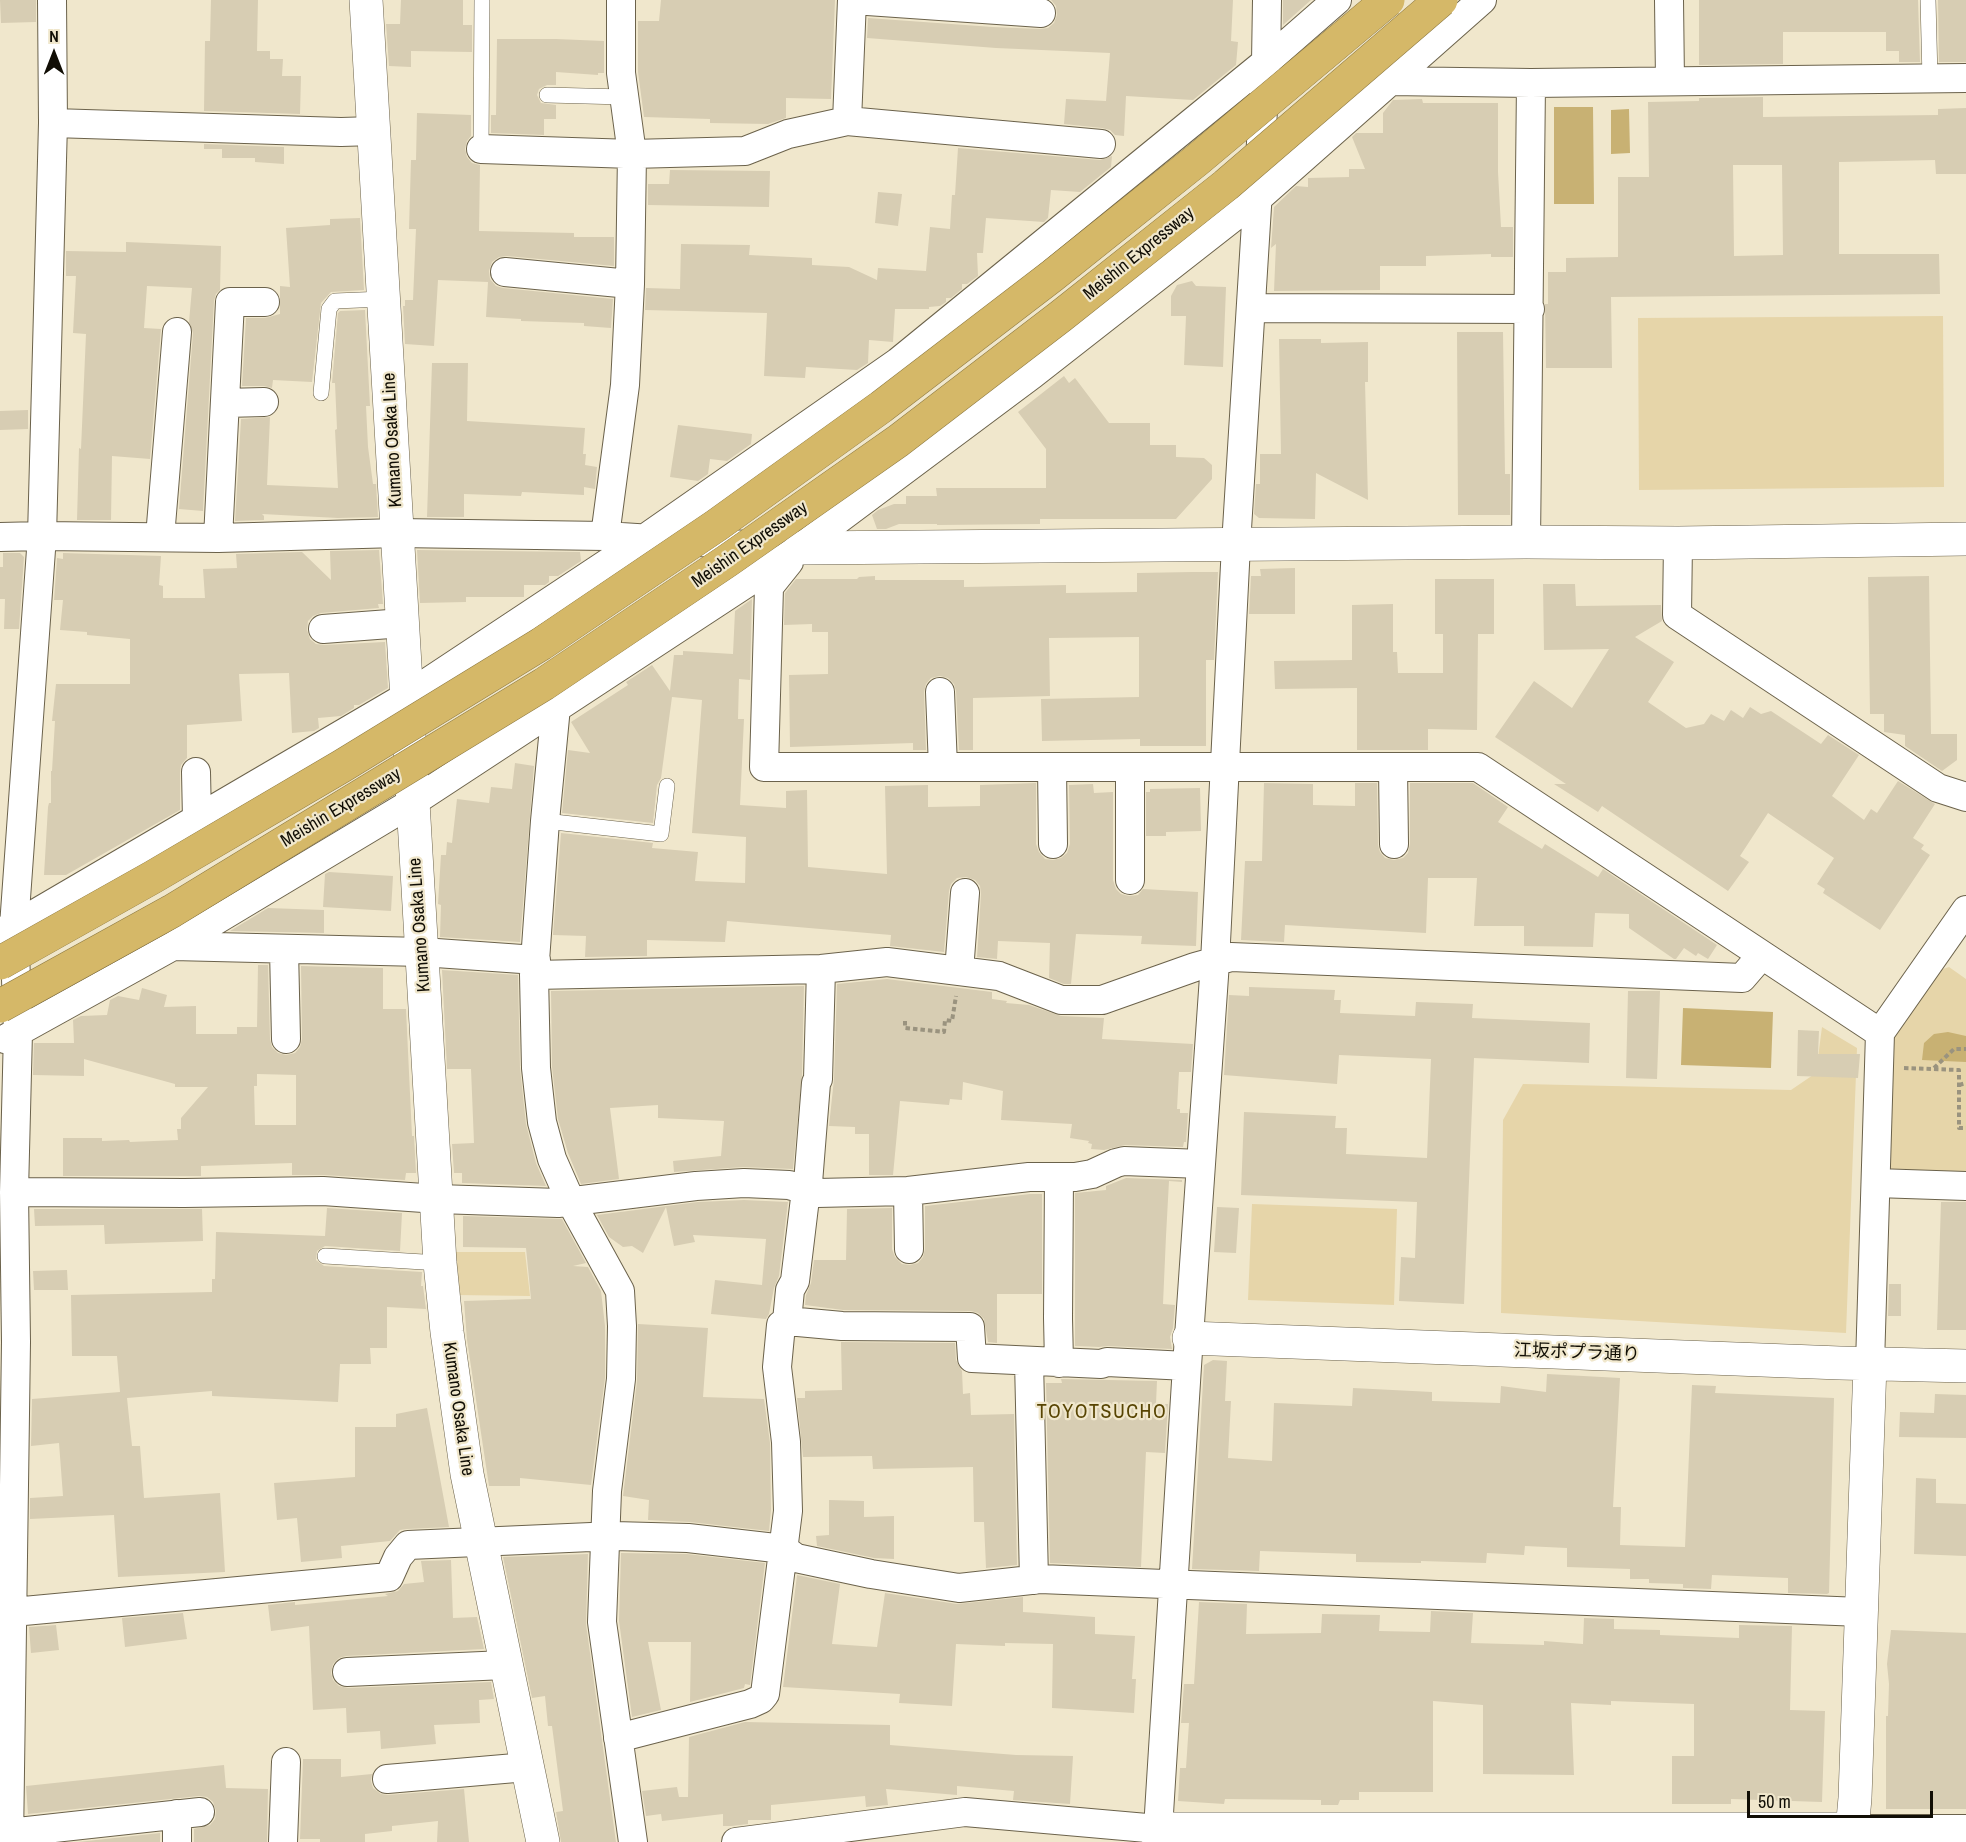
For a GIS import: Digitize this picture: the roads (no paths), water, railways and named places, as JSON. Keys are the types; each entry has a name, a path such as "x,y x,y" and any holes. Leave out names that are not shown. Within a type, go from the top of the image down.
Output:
{"highway":[{"name":"Meishin Expressway","path":"0,963 163,872 542,644 717,525 881,407 1052,276 1197,160 1388,0"},
{"name":"Meishin Expressway","path":"6,1026 172,911 534,690 727,561 898,441 1226,185 1441,0"}],"street":[{"path":"52,0 53,123 42,536 10,839 7,929 6,1026 14,1192 8,1343 13,1612 5,1723 9,1837 185,1823"},
{"name":"Kumano Osaka Line","path":"366,0 440,1263 459,1423 480,1542 543,1842"},
{"path":"605,536 625,385 630,284 632,154 621,73 621,0"},
{"path":"847,121 852,0 1041,13"},
{"path":"1157,1836 1215,962 1236,545 1266,62 1267,0"},
{"path":"7,929 407,696 644,539 898,362 1266,62 1337,0"},
{"path":"6,1026 173,946 413,802 800,549 1033,374 1258,198 1482,0"},
{"path":"1669,0 1670,81"},
{"path":"1390,81 1531,83 1966,78"},
{"path":"1526,542 1531,83"},
{"path":"481,149 632,154 745,151 788,134 847,121 1101,144"},
{"path":"53,123 341,132 374,131"},
{"path":"505,272 630,284"},
{"path":"218,538 230,302 265,302"},
{"path":"1251,308 1530,309"},
{"path":"160,537 177,332"},
{"path":"225,403 264,402"},
{"path":"0,537 218,538 398,533 605,536 800,549 1966,539"},
{"path":"1678,543 1677,615 1938,788 1966,797"},
{"path":"800,549 769,587 764,767 1479,767 1880,1033"},
{"path":"323,629 403,623"},
{"path":"940,692 943,767"},
{"path":"556,707 545,820 535,967 536,1068 542,1122 552,1159 571,1202 620,1291 621,1379 612,1448 605,1537 602,1622 633,1842"},
{"path":"1052,767 1053,844"},
{"path":"1130,767 1130,880"},
{"path":"1393,767 1394,844"},
{"path":"196,772 197,819"},
{"path":"958,971 965,892"},
{"path":"1852,1836 1880,1033 1962,924"},
{"path":"173,946 422,952 535,967 821,969 887,963 999,976 1061,1000 1102,1000 1231,957 1742,978 1761,956"},
{"path":"284,948 286,1039"},
{"path":"787,1321 790,1290 795,1281 808,1183 818,1079 821,969"},
{"path":"14,1192 323,1191 438,1199 571,1202 705,1185 744,1183 789,1185 817,1193 908,1191 1029,1177 1092,1174 1124,1161 1201,1164"},
{"path":"1059,1177 1059,1362"},
{"path":"1876,1183 1966,1186"},
{"path":"908,1191 909,1249"},
{"path":"618,1738 750,1704 761,1699 765,1694 788,1512 786,1442 777,1367 781,1325 787,1321 842,1326 970,1327 972,1358 1101,1364 1188,1352"},
{"name":"江坂ポプラ通り","path":"1188,1352 1966,1366"},
{"path":"1029,1361 1034,1580"},
{"path":"13,1612 389,1577 398,1557 408,1545 605,1537 688,1538 784,1549 796,1558 871,1574 959,1588 1034,1580 1861,1612"},
{"path":"348,1672 506,1665"},
{"path":"283,1842 286,1762"},
{"path":"387,1779 527,1767"},
{"path":"736,1842 965,1812 1157,1836 1852,1836 1966,1829"}],"lane":[{"path":"481,149 482,0"},
{"path":"1928,0 1930,78"},
{"path":"547,94 624,97"},
{"path":"321,393 329,309 335,301 384,299"},
{"path":"545,820 661,834 667,786"},
{"path":"325,1256 440,1263"}],"district":[{"name":"TOYOTSUCHO","path":"1102,1413"}]}
